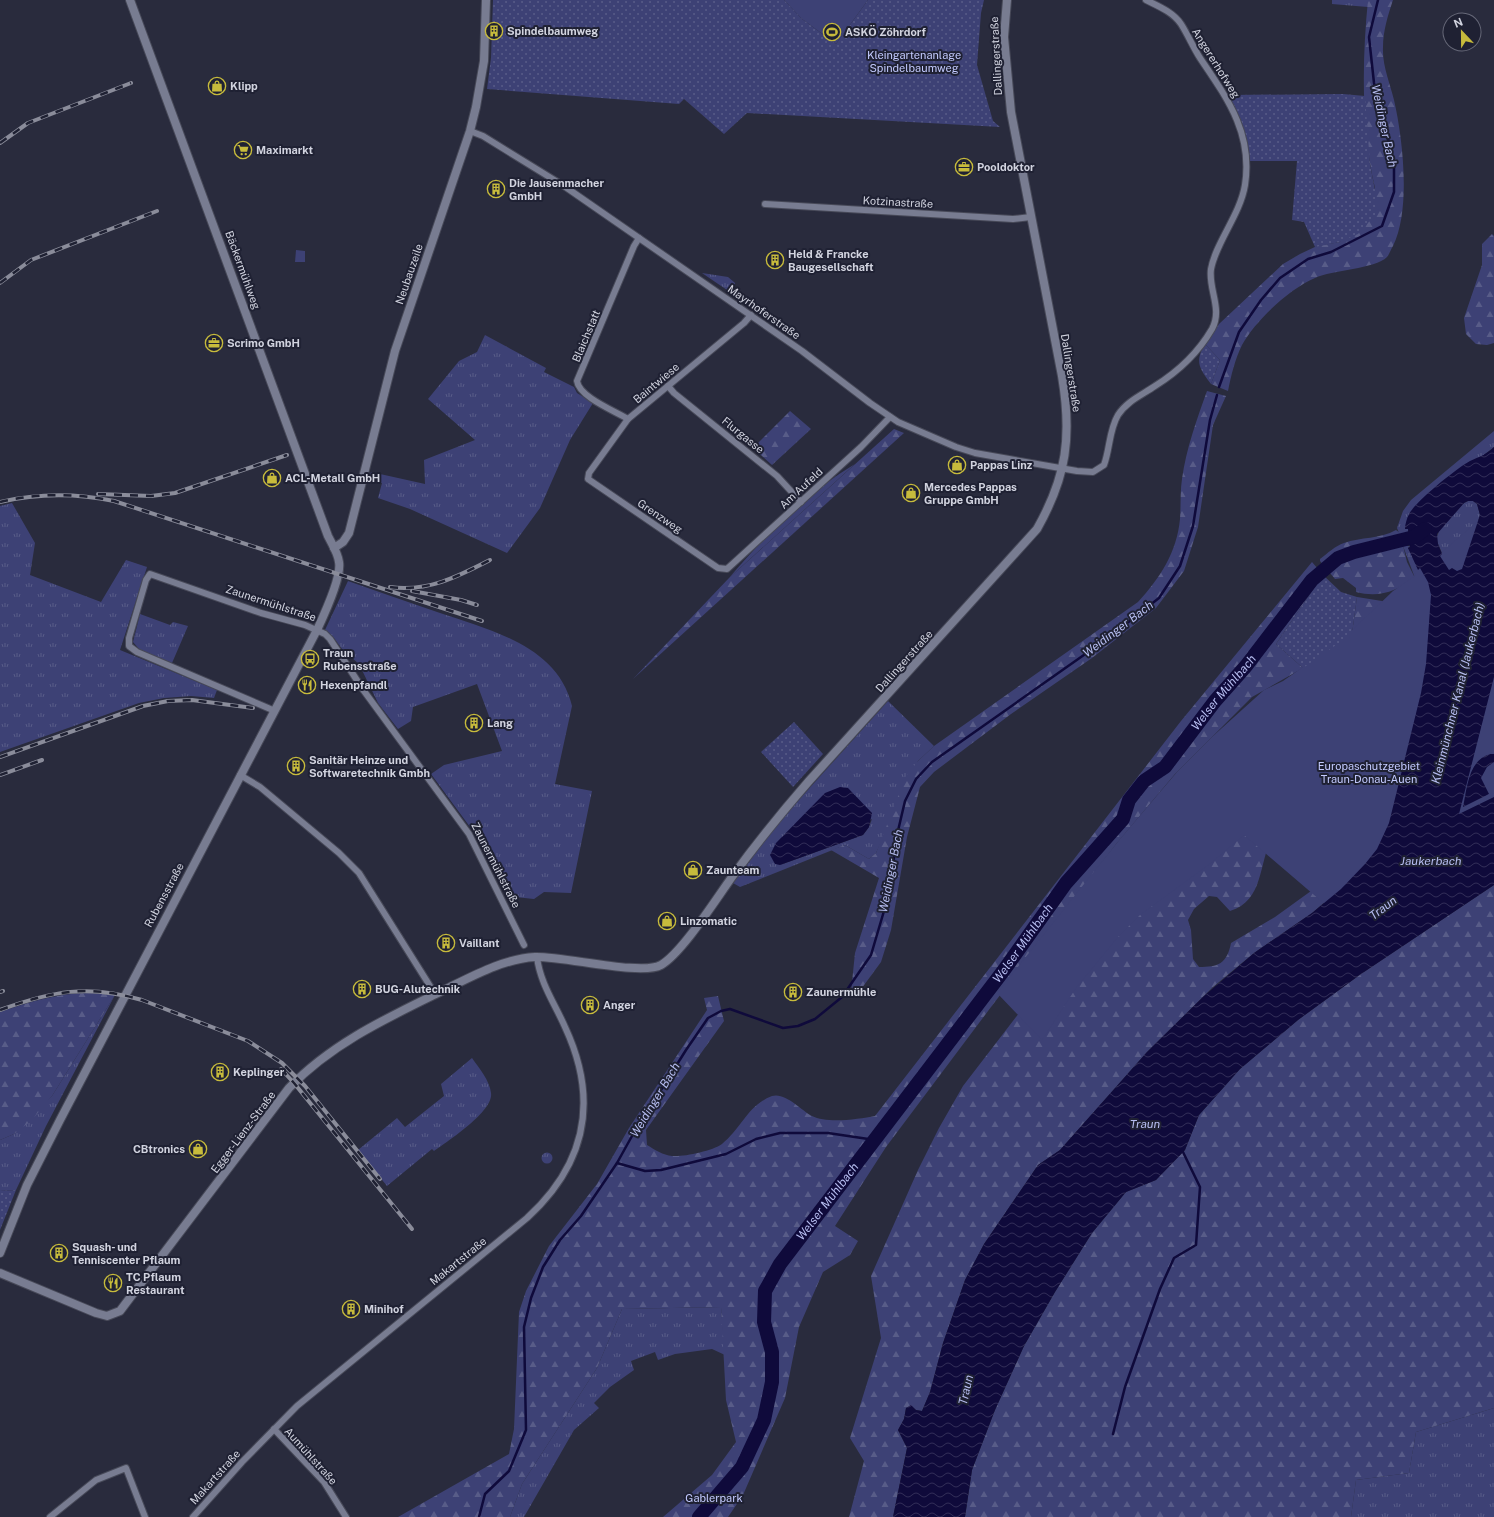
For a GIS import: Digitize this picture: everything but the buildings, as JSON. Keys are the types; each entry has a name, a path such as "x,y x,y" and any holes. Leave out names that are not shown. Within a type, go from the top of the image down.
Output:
{"street":[{"name":"Bäckermühlweg","path":"130,0 334,548"},
{"name":"Neubauzeile","path":"334,548 343,542 350,533 394,352 470,131 476,107 484,60 486,0"},
{"name":"Dallingerstraße","path":"537,957 558,958 644,969 661,965 686,939 775,821 809,781 1026,543 1046,514 1063,468 1068,430 1066,399 1008,91 1004,37 1006,0"},
{"name":"Angererhofweg","path":"1063,468 1088,473 1093,472 1104,465 1114,424 1124,407 1182,366 1192,357 1213,328 1216,310 1212,268 1238,206 1244,187 1245,162 1241,136 1228,99 1194,50 1180,24 1170,14 1146,0"},
{"name":"Mayrhoferstraße","path":"470,131 483,136 564,186 802,351 811,360 890,417 917,431 975,453 1063,468"},
{"name":"Kotzinastraße","path":"765,204 1013,220 1031,217"},
{"name":"Blaichstatt","path":"628,419 584,394 578,386 577,381 634,246 640,238"},
{"name":"Baintwiese","path":"588,479 589,473 628,419 744,323 751,315"},
{"name":"Flurgasse","path":"668,386 674,393 778,476 801,502"},
{"name":"Am Aufeld","path":"722,569 731,567 886,424 890,417"},
{"name":"Grenzweg","path":"588,479 722,569"},
{"name":"Rubensstraße","path":"0,1253 27,1185 42,1155 317,630 338,574 339,562 334,548"},
{"name":"Zaunermühlstraße","path":"275,711 137,652 129,646 129,638 148,576 150,574 154,574 220,599 305,625 317,630 330,639 364,691 469,834 524,946"},
{"path":"240,775 260,787 339,852 359,873 436,994"},
{"name":"Egger-Lienz-Straße","path":"0,1274 96,1313 107,1316 120,1311 269,1115 298,1079 326,1055 346,1041 436,994 495,966 537,957"},
{"name":"Makartstraße","path":"193,1517 274,1429 319,1387 527,1218 552,1193 568,1168 580,1136 585,1109 582,1077 571,1042 540,977 537,957"},
{"name":"Aumühlstraße","path":"274,1429 320,1478 343,1516"},
{"path":"50,1517 96,1480 126,1468 145,1517"}],"green space":[{"name":"Kleingartenanlage Spindelbaumweg","path":"493,0 784,0 802,19 836,44 868,0 984,0 981,13 977,65 993,121 1000,127 747,113 724,134 684,99 679,104 487,89 491,58"},
{"name":"ASKÖ Zöhrdorf","path":"784,0 868,0 836,44 802,19"},
{"path":"1332,0 1368,0 1368,7 1332,4"},
{"path":"1368,0 1393,0 1385,29 1383,54 1397,116 1404,174 1404,194 1399,231 1387,257 1381,261 1363,267 1322,275 1315,278 1294,290 1264,316 1242,345 1235,362 1228,391 1211,384 1220,360 1205,344 1219,324 1283,264 1317,246 1340,242 1375,188 1367,142 1364,94"},
{"path":"1343,94 1365,96 1370,164 1377,201 1375,215 1358,234 1340,242 1315,247 1304,222 1292,220 1297,161 1249,161 1241,123 1229,95"},
{"path":"1492,234 1494,236 1494,343 1487,345 1476,344 1466,334 1464,318 1482,265 1482,244"},
{"path":"296,250 305,251 305,262 295,262"},
{"path":"702,273 728,277 735,283 735,288 730,292"},
{"path":"485,335 546,368 544,372 574,387 577,393 593,403 570,440 540,508 507,553 410,509 378,498 382,483 369,479 371,472 425,484 424,460 475,440 428,399 459,361 477,352"},
{"path":"1205,344 1220,360 1211,384 1201,369 1199,361"},
{"path":"1207,391 1226,396 1213,425 1198,527 1184,571 1156,608 1092,658 1011,714 934,772 920,787 907,837 891,930 881,962 856,996 851,992 855,953 879,878 831,850 845,845 869,859 876,853 906,776 918,761 934,746 1138,602 1146,593 1166,564 1175,543 1180,519 1181,489 1186,457 1192,434"},
{"path":"790,411 811,429 772,465 753,448"},
{"path":"894,429 904,433 633,679 729,578"},
{"path":"1494,431 1494,447 1480,458 1469,462 1435,488 1408,529 1408,532 1401,538 1397,528 1403,511 1411,500"},
{"path":"855,464 729,578 757,546 804,501"},
{"path":"1473,501 1477,504 1480,515 1464,566 1442,553 1436,539 1440,529 1464,503"},
{"path":"12,503 35,543 30,575 101,602 126,560 147,567 120,650 217,690 214,698 191,696 164,698 139,703 0,752 0,506"},
{"name":"Europaschutzgebiet Traun-Donau-Auen","path":"1494,507 1494,841 1355,930 1244,835 1211,863 1140,915 1118,937 1076,988 1042,1040 997,993 1120,839 1177,772 1212,737 1264,690 1283,681 1343,639 1393,591 1416,575 1412,569 1416,570 1431,558 1433,560"},
{"path":"1396,530 1400,533 1407,562 1415,578 1394,590 1380,594 1365,594 1356,592 1356,588 1343,578 1335,579 1320,561 1320,559 1341,544 1384,535"},
{"path":"1403,546 1410,546 1408,548 1420,568 1415,578"},
{"name":"Gablerpark","path":"1312,562 1323,575 1276,644 1303,668 1252,697 1175,774 1117,843 886,1147 835,1226 858,1241 850,1255 823,1272 799,1327 785,1398 743,1495 728,1517 663,1517 712,1475 736,1442 726,1400 721,1307 622,1309 597,1368 522,1484 510,1517 398,1517 509,1454 514,1429 519,1312 526,1291 549,1246 597,1184 629,1128 707,1010 704,998 718,996 724,1021 646,1130 647,1145 662,1153 672,1156 712,1149 722,1144 729,1138 757,1105 772,1096 777,1095 793,1102 812,1116 826,1120 843,1120 875,1116 1181,721"},
{"path":"1323,575 1341,592 1357,597 1352,634 1303,668 1276,644"},
{"path":"348,581 480,626 520,643 537,655 552,669 564,685 572,706 555,784 592,791 571,893 544,892 534,899 506,896 473,831 431,774 444,765 502,751 477,684 413,707 411,721 398,729 378,703 359,664 342,649 334,638 325,630"},
{"path":"1357,597 1382,601 1385,603 1352,634"},
{"path":"1421,600 1426,601 1415,688 1401,747 1402,771 1389,823 1377,849 1348,882 1312,913 1254,953 1213,987 1147,1052 1060,1150 1038,1165 984,1244 965,1280 943,1343 930,1392 922,1411 916,1410 911,1406 906,1408 904,1419 898,1430 907,1448 893,1517 849,1517 864,1461 850,1438 881,1338 871,1276 918,1170 939,1128 963,1086 1112,892 1125,899 1138,901 1151,883 1184,868 1193,852 1263,791 1257,783 1239,770 1230,752 1260,726 1380,639 1394,626 1411,620","holes":["1291,818 1298,822 1316,839 1337,866 1329,878 1275,917 1231,943 1227,956 1221,963 1199,967 1193,959 1191,930 1188,920 1194,909 1209,896 1217,897 1230,911 1241,906 1255,889 1268,846 1275,832 1281,825"]},
{"path":"140,614 170,625 173,622 188,626 172,663 140,650 133,642"},
{"path":"888,701 934,746 918,761 876,853 869,859 845,845 740,887 733,883 778,823","holes":["872,819 869,827 863,835 780,865"]},
{"path":"794,722 823,754 793,787 761,752"},
{"path":"1494,885 1494,1408 1416,1432 1409,1473 1356,1480 1351,1517 965,1517 972,1470 995,1410 1024,1346 1055,1292 1092,1233 1126,1192 1156,1180 1185,1150 1199,1115 1240,1069 1298,1020 1361,974"},
{"path":"89,993 115,995 52,1096 31,1121 14,1134 0,1140 0,1012 55,996"},
{"path":"115,995 46,1126 16,1190 0,1191 0,1140 14,1134 52,1096"},
{"path":"472,1058 489,1084 491,1093 490,1100 485,1108 478,1117 459,1133 434,1151 432,1149 387,1186 358,1150 397,1118 405,1127 444,1096 441,1084"},
{"path":"547,1152 551,1154 553,1158 551,1162 547,1164 543,1162 541,1158 543,1154"},
{"path":"16,1190 0,1230 0,1191"},
{"path":"721,1307 725,1355 712,1349 675,1354 658,1360 655,1352 631,1361 634,1370 610,1387 594,1403 599,1408 574,1430 524,1517 510,1517 522,1484 597,1368 622,1309"},
{"path":"1494,1408 1494,1517 1351,1517 1356,1480 1409,1473 1416,1432"}],"water":[{"path":"1494,447 1494,677 1459,814 1494,797 1494,885 1361,974 1298,1020 1240,1069 1199,1115 1185,1150 1156,1180 1126,1192 1092,1233 1055,1292 1024,1346 995,1410 972,1470 965,1517 893,1517 907,1448 898,1430 904,1419 906,1408 911,1405 916,1410 922,1411 930,1392 943,1343 965,1280 984,1244 1038,1165 1060,1150 1147,1052 1204,996 1254,953 1312,913 1341,889 1377,849 1389,823 1421,693 1426,664 1431,595 1428,582 1420,568 1418,570 1408,548 1410,547 1408,529 1405,529 1406,521 1413,508 1437,485 1470,461 1483,455","holes":["1473,501 1477,504 1480,515 1462,569 1457,571 1452,568 1449,570 1440,556 1442,554 1438,544 1437,534 1464,503"]},
{"path":"1490,754 1494,754 1494,762 1487,767 1481,778 1489,794 1463,807 1473,769 1477,762"},
{"path":"840,787 848,788 872,813 869,827 863,835 780,865 775,864 770,855 776,843 825,793"}],"waterway":[{"name":"Weidinger Bach","path":"1219,387 1239,332 1261,300 1280,278 1308,259 1331,252 1382,226 1394,192 1394,163 1374,83 1369,37 1378,0"},
{"name":"Weidinger Bach","path":"479,1517 485,1494 509,1471 526,1430 524,1327 531,1298 543,1267 560,1240 581,1216 617,1163 632,1136 708,1018 721,1011 730,1009 783,1028 798,1026 815,1019 842,997 871,955 889,894 897,835 905,801 916,779 932,762 1108,638 1159,598 1180,566 1193,526 1210,420 1217,395"},
{"name":"Welser Mühlbach","path":"699,1517 742,1467 764,1420 772,1382 772,1352 764,1322 765,1291 780,1264 1004,970 1066,883 1123,819 1129,800 1144,781 1165,767 1215,701 1246,666 1312,580 1338,558 1354,552 1414,537 1425,529"},
{"path":"617,1163 645,1171 661,1170 726,1154 756,1139 780,1133 828,1133 875,1140"},
{"path":"1113,1434 1125,1387 1160,1289 1174,1258 1196,1245 1200,1187 1182,1150"}],"railway":[{"path":"0,143 28,123 131,83"},
{"path":"0,283 31,260 157,211"},
{"path":"98,494 151,496 175,493 287,455"},
{"path":"0,502 29,497 57,495 100,498 114,501 482,621"},
{"path":"390,587 417,587 442,582 490,560"},
{"path":"412,591 461,600 477,605"},
{"path":"0,757 143,706 168,701 192,700 253,708"},
{"path":"0,775 42,760"},
{"path":"0,1010 19,1003 54,994 87,991 104,992 142,1000 248,1041 282,1063 305,1086 380,1179"},
{"path":"281,1069 412,1229"}],"place":[{"name":"Spindelbaumweg","path":"494,31"},
{"name":"ASKÖ Zöhrdorf","path":"832,32"},
{"name":"Klipp","path":"217,86"},
{"name":"Maximarkt","path":"243,150"},
{"name":"Pooldoktor","path":"964,167"},
{"name":"Die Jausenmacher GmbH","path":"496,189"},
{"name":"Held & Francke Baugesellschaft","path":"775,260"},
{"name":"Scrimo GmbH","path":"214,343"},
{"name":"Pappas Linz","path":"957,465"},
{"name":"ACL-Metall GmbH","path":"272,478"},
{"name":"Mercedes Pappas Gruppe GmbH","path":"911,493"},
{"name":"Traun Rubensstraße","path":"310,659"},
{"name":"Hexenpfandl","path":"307,685"},
{"name":"Lang","path":"474,723"},
{"name":"Sanitär Heinze und Softwaretechnik Gmbh","path":"296,766"},
{"name":"Zaunteam","path":"693,870"},
{"name":"Linzomatic","path":"667,921"},
{"name":"Vaillant","path":"446,943"},
{"name":"BUG-Alutechnik","path":"362,989"},
{"name":"Zaunermühle","path":"793,992"},
{"name":"Anger","path":"590,1005"},
{"name":"Keplinger","path":"220,1072"},
{"name":"CBtronics","path":"198,1149"},
{"name":"Squash- und Tenniscenter Pflaum","path":"59,1253"},
{"name":"TC Pflaum Restaurant","path":"113,1283"},
{"name":"Minihof","path":"351,1309"}],"water label":[{"name":"Kleinmünchner Kanal (Jaukerbach)","path":"1458,693"},
{"name":"Jaukerbach","path":"1431,861"},
{"name":"Traun","path":"1383,908"},
{"name":"Traun","path":"1145,1124"},
{"name":"Traun","path":"966,1390"}]}
